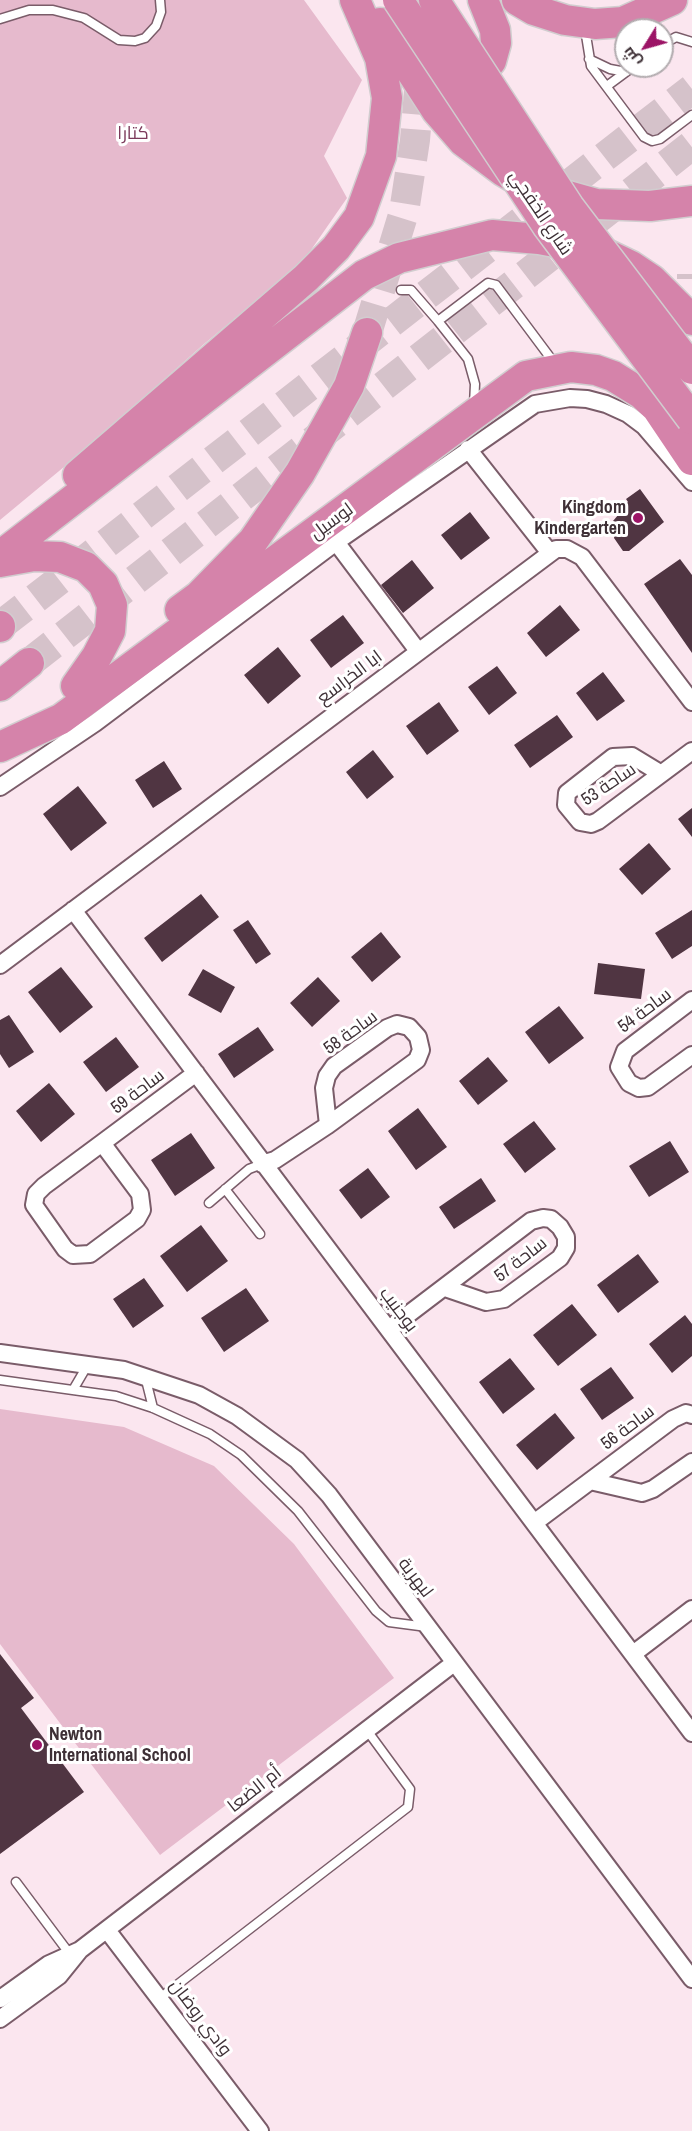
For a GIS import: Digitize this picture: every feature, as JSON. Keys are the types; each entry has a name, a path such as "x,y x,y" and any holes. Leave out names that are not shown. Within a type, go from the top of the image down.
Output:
{"highway":[{"path":"0,538 306,278 336,248 359,217 381,156 387,98 380,58 355,0"},
{"path":"366,0 437,111 463,141 503,171 525,184 596,204 650,206 692,201"},
{"name":"شارع الخفجي","path":"398,0 547,225 692,419"},
{"name":"شارع الخفجي","path":"434,0 569,207 692,369"},
{"path":"409,69 429,83 452,87 483,70 491,61 496,43 495,30 483,0"},
{"path":"517,0 534,10 565,20 584,23 622,22 672,0"},
{"path":"0,556 364,274 399,258 492,236 539,239 582,247 606,254 631,266 652,280 692,320"},
{"path":"0,746 76,686 199,596 253,541 300,473 349,386 368,333"},
{"path":"0,746 61,720 526,376 558,369 596,370 630,385 657,408 692,460"},
{"path":"0,562 34,556 60,557 86,567 103,584 112,605 110,631 101,651 76,686"},
{"path":"0,686 29,663"}],"street":[{"name":"لوسيل","path":"0,787 95,723 336,542 468,448 535,404 570,398 587,399 606,404 644,426 692,482"},
{"path":"468,448 550,554 556,549 567,549 582,557 692,702"},
{"path":"336,542 418,651"},
{"name":"ابا الخراسع","path":"0,965 550,554"},
{"name":"ساحة 53","path":"660,773 632,756 613,758 567,793 566,805 580,822 591,824 692,751"},
{"name":"بوجنيب","path":"73,910 692,1733"},
{"name":"ساحة 54","path":"692,1000 625,1051 619,1067 629,1083 639,1088 648,1088 692,1055"},
{"name":"ساحة 58","path":"262,1164 275,1160 328,1125 417,1060 422,1050 418,1036 409,1027 397,1024 387,1028 334,1066 327,1076 324,1088 328,1125"},
{"name":"ساحة 59","path":"102,1143 140,1194 142,1210 137,1220 90,1254 73,1255 39,1214 33,1201 44,1186 196,1073"},
{"name":"ساحة 57","path":"389,1329 531,1221 551,1219 561,1227 566,1237 566,1248 560,1258 504,1299 486,1302 444,1288"},
{"name":"لبهرية","path":"0,1353 145,1376 199,1395 237,1416 297,1460 329,1495 454,1662 686,1958 691,1977"},
{"name":"ساحة 56","path":"534,1523 673,1419 686,1413 692,1414"},
{"path":"590,1481 642,1493 653,1489 692,1462"},
{"path":"633,1653 692,1609"},
{"name":"أم الضعا","path":"0,1999 49,1964 75,1952 107,1930 454,1662"},
{"name":"وادي روضان","path":"107,1930 260,2131"},
{"name":"أم الضعا","path":"0,2019 59,1976 75,1952"}],"lane":[{"path":"0,19 29,10 53,10 84,18 119,40 135,41 145,38 156,26 161,12 160,0"},
{"path":"584,23 589,59 595,72 648,140 660,139 692,116"},
{"path":"674,38 692,42"},
{"path":"589,59 614,70"},
{"path":"607,86 618,78"},
{"path":"438,321 488,283 496,285 558,369"},
{"path":"401,290 411,290 468,359 475,384 473,415"},
{"path":"209,1203 249,1169 262,1164"},
{"path":"225,1189 260,1234"},
{"path":"73,1390 87,1366"},
{"path":"145,1376 153,1408"},
{"path":"0,1380 116,1396 153,1408 210,1434 241,1455 266,1477 298,1511 376,1611 389,1622 428,1627"},
{"path":"160,1998 408,1807 410,1789 366,1729"},
{"path":"16,1882 75,1952"}],"green space":[{"name":"كتارا","path":"0,0 304,0 362,80 324,156 347,198 302,263 204,344 88,447 0,520"},
{"path":"0,1409 124,1427 214,1466 294,1544 394,1678 160,1855 0,1644"}],"building":[{"name":"Kingdom Kindergarten","path":"640,489 664,522 629,551 623,551 614,538 616,525 613,521 624,508 622,506 628,502 626,499"},
{"path":"470,512 490,538 461,560 441,535"},
{"path":"680,559 692,575 692,653 644,584"},
{"path":"412,560 434,588 403,613 381,585"},
{"path":"560,605 580,630 546,657 527,633"},
{"path":"343,615 364,643 331,668 310,640"},
{"path":"278,647 301,676 268,704 244,675"},
{"path":"497,666 517,693 489,715 468,687"},
{"path":"603,672 625,701 597,721 576,693"},
{"path":"439,702 459,731 427,755 406,726"},
{"path":"557,715 573,737 530,768 514,745"},
{"path":"373,750 394,777 367,799 346,772"},
{"path":"164,761 182,789 153,808 135,780"},
{"path":"78,786 107,823 71,851 43,814"},
{"path":"692,808 692,837 678,819"},
{"path":"649,843 671,869 642,895 619,869"},
{"path":"201,894 219,917 162,962 144,938"},
{"path":"692,910 692,946 672,959 655,933"},
{"path":"248,920 271,954 256,964 233,930"},
{"path":"381,932 401,957 372,982 351,957"},
{"path":"598,963 645,969 641,999 594,994"},
{"path":"61,967 93,1007 60,1033 28,992"},
{"path":"203,969 235,987 221,1013 188,995"},
{"path":"318,977 340,1001 312,1027 290,1003"},
{"path":"559,1006 584,1038 549,1064 525,1032"},
{"path":"9,1015 34,1052 9,1068 0,1054 0,1020"},
{"path":"258,1027 274,1050 234,1078 218,1054"},
{"path":"116,1037 139,1067 106,1092 83,1062"},
{"path":"488,1057 508,1081 478,1105 459,1081"},
{"path":"49,1083 75,1114 41,1142 16,1111"},
{"path":"418,1108 447,1147 416,1170 388,1131"},
{"path":"534,1121 556,1149 525,1173 503,1144"},
{"path":"191,1133 215,1168 175,1196 151,1160"},
{"path":"670,1141 689,1172 649,1197 629,1166"},
{"path":"368,1168 390,1197 361,1219 339,1190"},
{"path":"481,1178 496,1201 454,1229 439,1207"},
{"path":"201,1225 228,1261 187,1292 160,1256"},
{"path":"638,1254 659,1282 618,1313 597,1285"},
{"path":"144,1278 164,1306 133,1328 113,1299"},
{"path":"246,1288 269,1321 224,1352 201,1318"},
{"path":"572,1304 597,1335 558,1366 533,1335"},
{"path":"685,1315 692,1324 692,1356 672,1373 649,1344"},
{"path":"510,1358 535,1389 503,1414 479,1382"},
{"path":"611,1367 634,1398 602,1420 580,1389"},
{"path":"555,1413 575,1438 537,1470 516,1445"},
{"path":"0,1654 34,1698 21,1708 84,1792 0,1854"}],"tunnel":[{"path":"367,333 404,212 415,140 422,54 419,0"},
{"path":"0,626 692,89"},
{"path":"29,663 692,145"},
{"path":"692,274 692,279"}],"place":[{"name":"Kingdom Kindergarten","path":"638,518"},
{"name":"Newton International School","path":"37,1745"}]}
